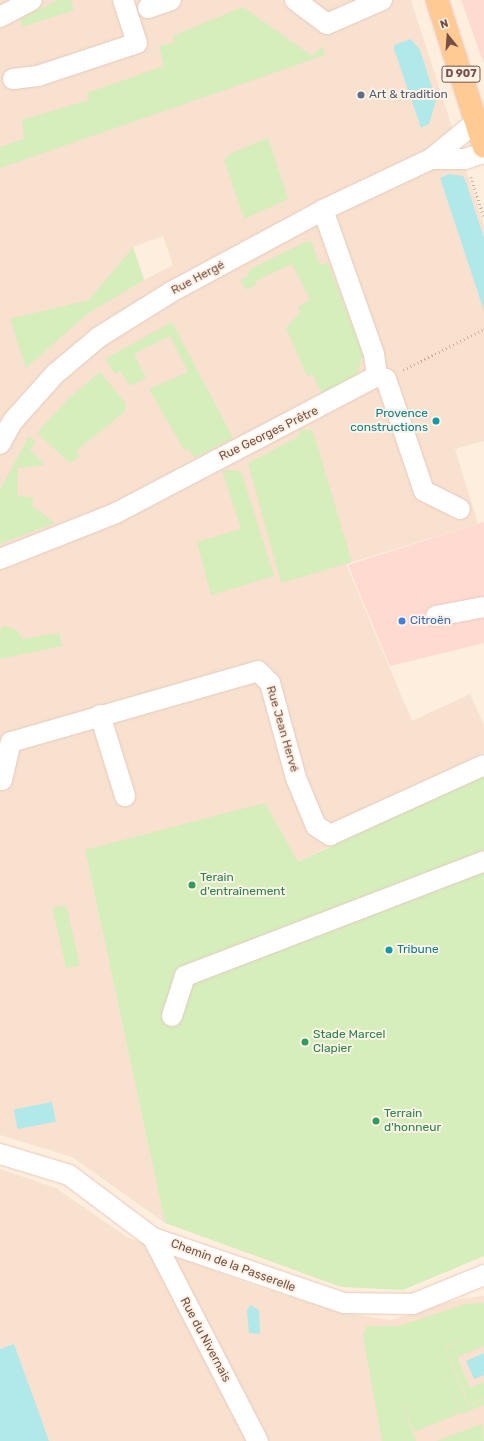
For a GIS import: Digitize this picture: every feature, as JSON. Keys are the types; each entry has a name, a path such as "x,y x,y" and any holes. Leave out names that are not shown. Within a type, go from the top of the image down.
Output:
{"main road":[{"name":"D 907","path":"437,0 484,147"}],"street":[{"path":"0,17 32,0"},
{"path":"13,79 38,76 136,43 123,0"},
{"path":"148,8 171,0"},
{"path":"295,0 327,24 382,0"},
{"name":"Rue Hergé","path":"0,444 34,396 99,337 171,292 323,210 431,159 476,122"},
{"name":"Rue Hergé","path":"431,159 465,160 484,153"},
{"path":"323,210 424,491 460,509"},
{"name":"Rue Georges Prêtre","path":"0,559 116,513 382,377"},
{"path":"436,616 484,608"},
{"name":"Rue Jean Hervé","path":"2,780 11,742 258,670 270,683 296,778 316,826 330,835 484,765"},
{"path":"100,715 125,796"},
{"path":"172,1016 185,976 228,957 324,925 484,861"},
{"name":"Chemin de la Passerelle","path":"0,1154 69,1175 153,1238 344,1303 413,1304 484,1275"},
{"name":"Rue du Nivernais","path":"153,1238 258,1441"}],"path":[{"path":"468,170 484,218"},
{"path":"382,377 484,329"}],"shaded area":[{"path":"0,0 411,0 484,226 484,441 455,449 478,524 346,564 412,721 470,694 484,725 484,753 422,782 330,846 298,862 85,850 165,1223 72,1157 0,1135","holes":["163,236 173,265 144,280 133,247"]},
{"path":"461,0 484,0 484,64"},
{"name":"Citroën","path":"484,522 484,643 390,666 348,565"},
{"path":"0,1169 56,1188 127,1237 244,1282 339,1312 391,1320 460,1299 484,1296 484,1441 0,1441"}],"green space":[{"path":"58,0 71,0 74,10 22,27 20,19"},
{"path":"243,7 312,56 323,46 325,55 0,168 0,147 24,139 22,120 89,100 87,93 164,66 159,46 175,42 173,36"},
{"path":"268,138 288,199 244,219 224,160 232,153"},
{"path":"307,241 312,243 320,265 328,263 363,354 356,377 322,394 313,375 307,376 286,328 300,312 298,307 310,300 292,264 255,281 256,285 247,290 240,280 247,277 250,269"},
{"path":"133,247 144,280 87,314 26,368 10,319 89,300"},
{"path":"172,322 233,438 194,458 189,449 184,450 149,389 188,372 170,336 134,354 146,378 130,386 120,371 115,374 105,359"},
{"path":"100,372 126,404 124,412 76,451 80,456 70,463 37,433 69,398"},
{"path":"300,429 313,431 352,562 281,583 248,463 298,437"},
{"path":"29,436 36,442 30,450 45,465 18,468 17,495 34,498 31,505 55,523 0,544 0,490"},
{"path":"222,470 241,471 274,576 211,595 197,542 241,529"},
{"path":"5,626 18,631 22,639 59,633 62,646 0,659 0,629"},
{"name":"Stade Marcel Clapier","path":"484,774 484,1256 403,1290 341,1287 165,1223 85,850 265,803 298,862"},
{"path":"66,905 80,965 66,969 52,908"},
{"path":"484,1303 484,1346 457,1357 470,1388 484,1382 484,1398 469,1405 446,1348 463,1340 445,1347 468,1406 484,1399 484,1405 461,1414 433,1348 460,1413 414,1432 398,1394 416,1441 382,1441 363,1336 366,1326 399,1326 466,1304"},
{"path":"482,1424 484,1441 436,1441"}],"water":[{"path":"411,39 420,50 436,100 429,124 421,128 394,49 394,45"},
{"path":"449,174 463,176 484,238 484,311 440,178"},
{"path":"52,1102 56,1122 18,1129 14,1109"},
{"path":"250,1305 259,1310 260,1334 249,1333 247,1311"},
{"path":"14,1344 49,1441 0,1441 0,1349"},
{"path":"484,1353 484,1375 474,1379 466,1361"}],"place":[{"name":"Art & tradition","path":"361,95"},
{"name":"Provence constructions","path":"436,421"},
{"name":"Citroën","path":"402,621"},
{"name":"Terain d'entraînement","path":"192,885"},
{"name":"Tribune","path":"389,950"},
{"name":"Stade Marcel Clapier","path":"305,1042"},
{"name":"Terrain d'honneur","path":"376,1121"}]}
